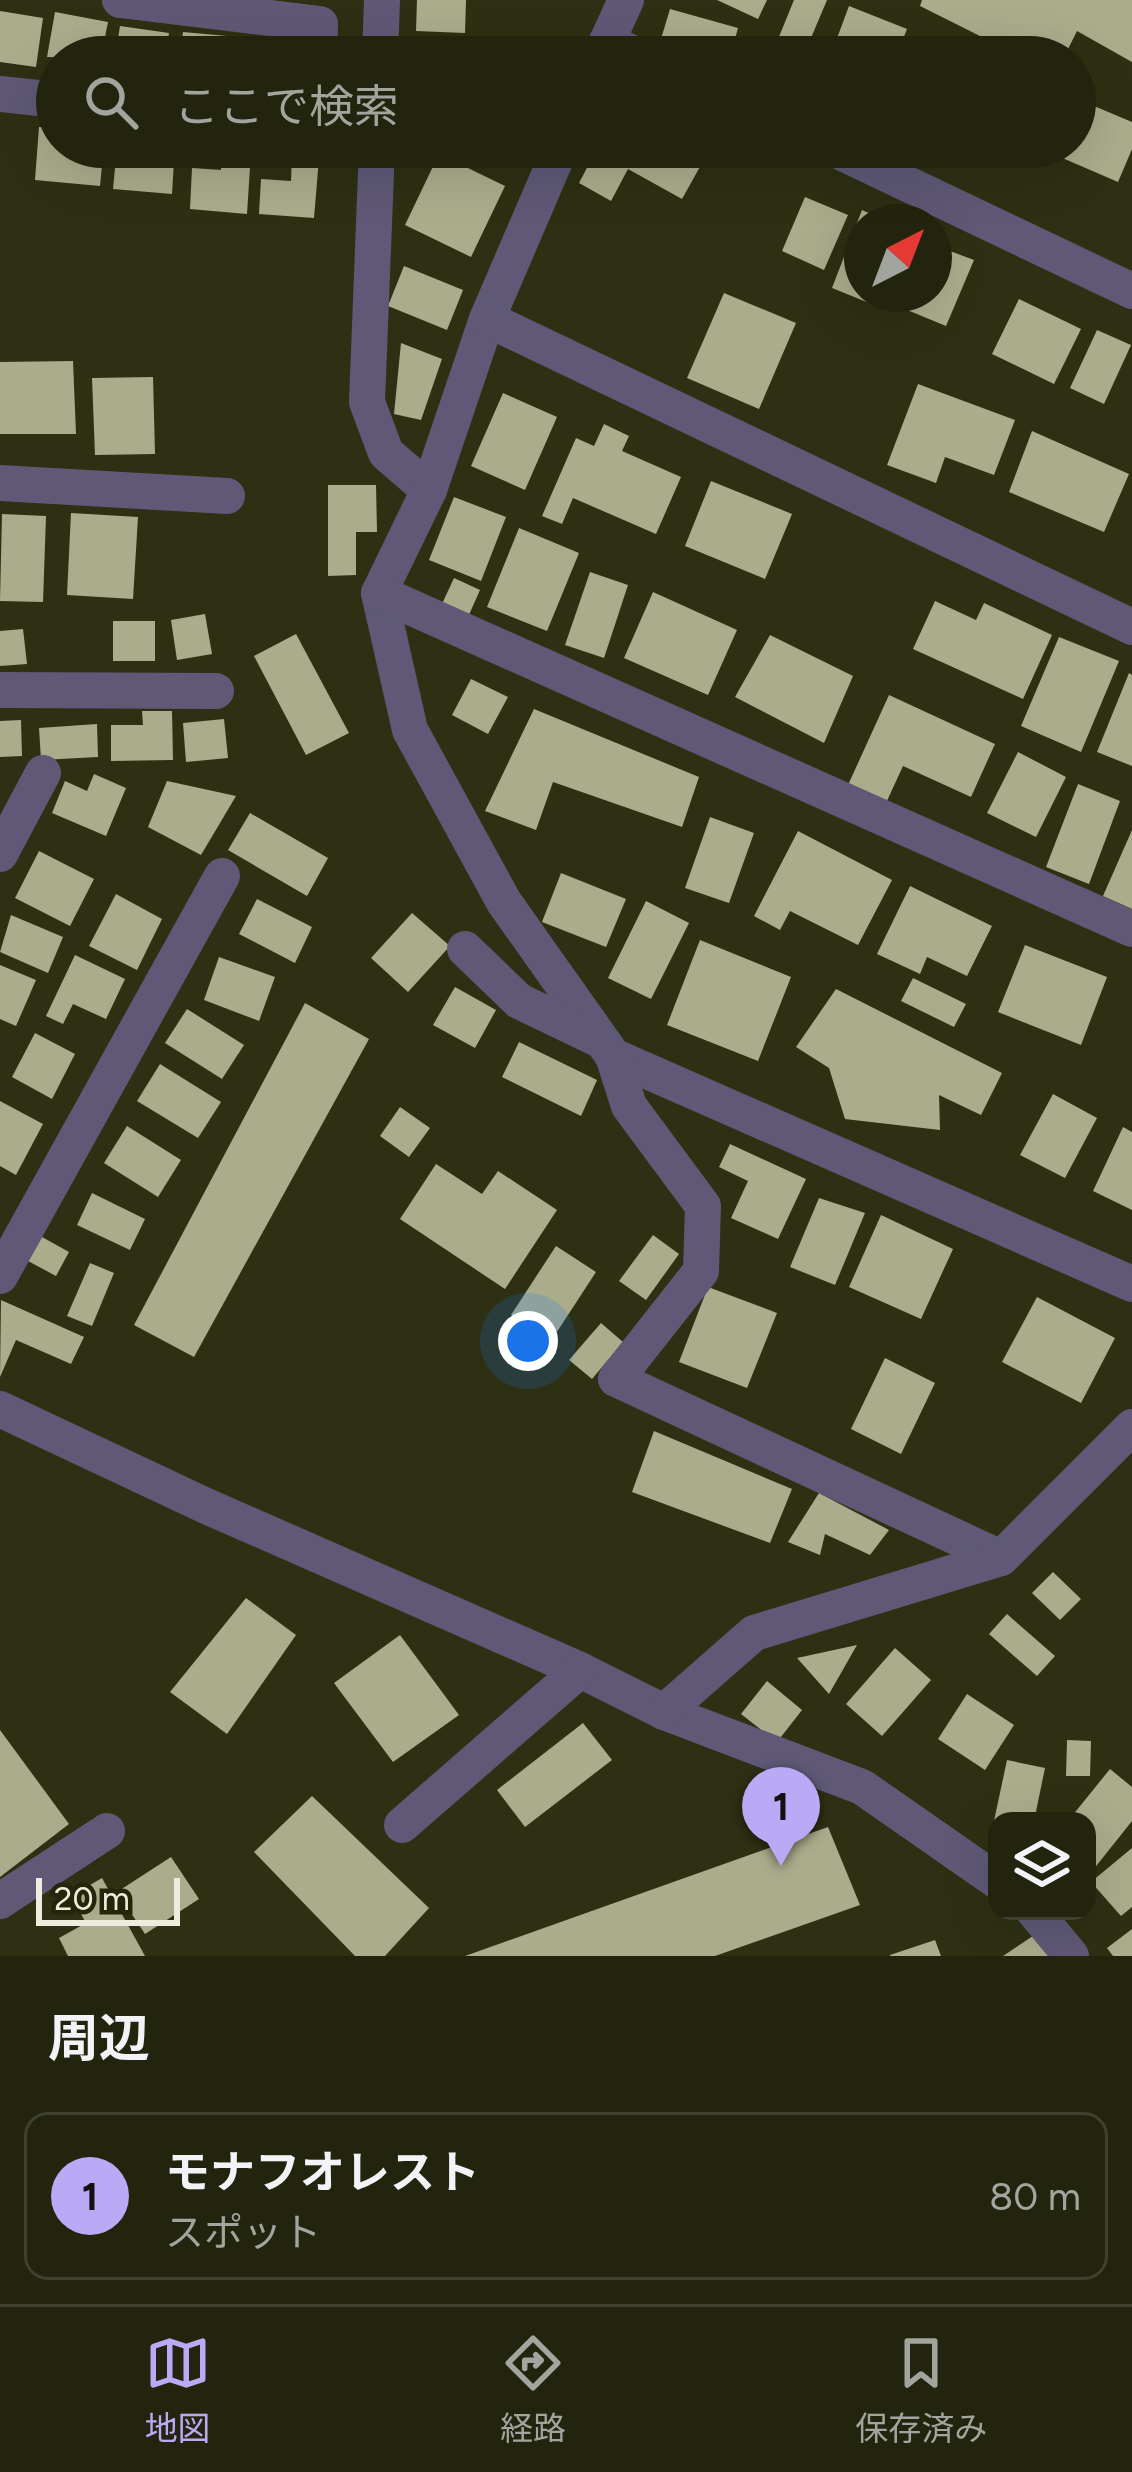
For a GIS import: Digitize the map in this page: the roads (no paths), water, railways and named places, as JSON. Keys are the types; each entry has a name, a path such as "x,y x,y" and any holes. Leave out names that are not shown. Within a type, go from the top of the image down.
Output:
{"street":[{"path":"120,0 320,24 320,36"},
{"path":"381,36 382,0"},
{"path":"609,36 626,0"},
{"path":"0,94 36,98"},
{"path":"375,168 367,402 386,452 429,490"},
{"path":"552,168 487,320 429,490 379,592 410,730 504,902 608,1048 629,1106 703,1205 701,1271 616,1379 1001,1558"},
{"path":"874,168 1132,291"},
{"path":"487,320 1132,627"},
{"path":"0,483 227,496"},
{"path":"379,592 1132,929"},
{"path":"0,690 216,691"},
{"path":"0,854 44,773"},
{"path":"0,1276 222,876"},
{"path":"465,949 519,1000 608,1048 1132,1283"},
{"path":"0,1408 664,1712 862,1786 988,1875"},
{"path":"664,1712 754,1633 1001,1558 1132,1427"},
{"path":"402,1825 580,1670"},
{"path":"0,1900 107,1831"},
{"path":"1041,1920 1071,1956"}],"place":[{"name":"モナフオレスト","path":"781,1866"}]}
